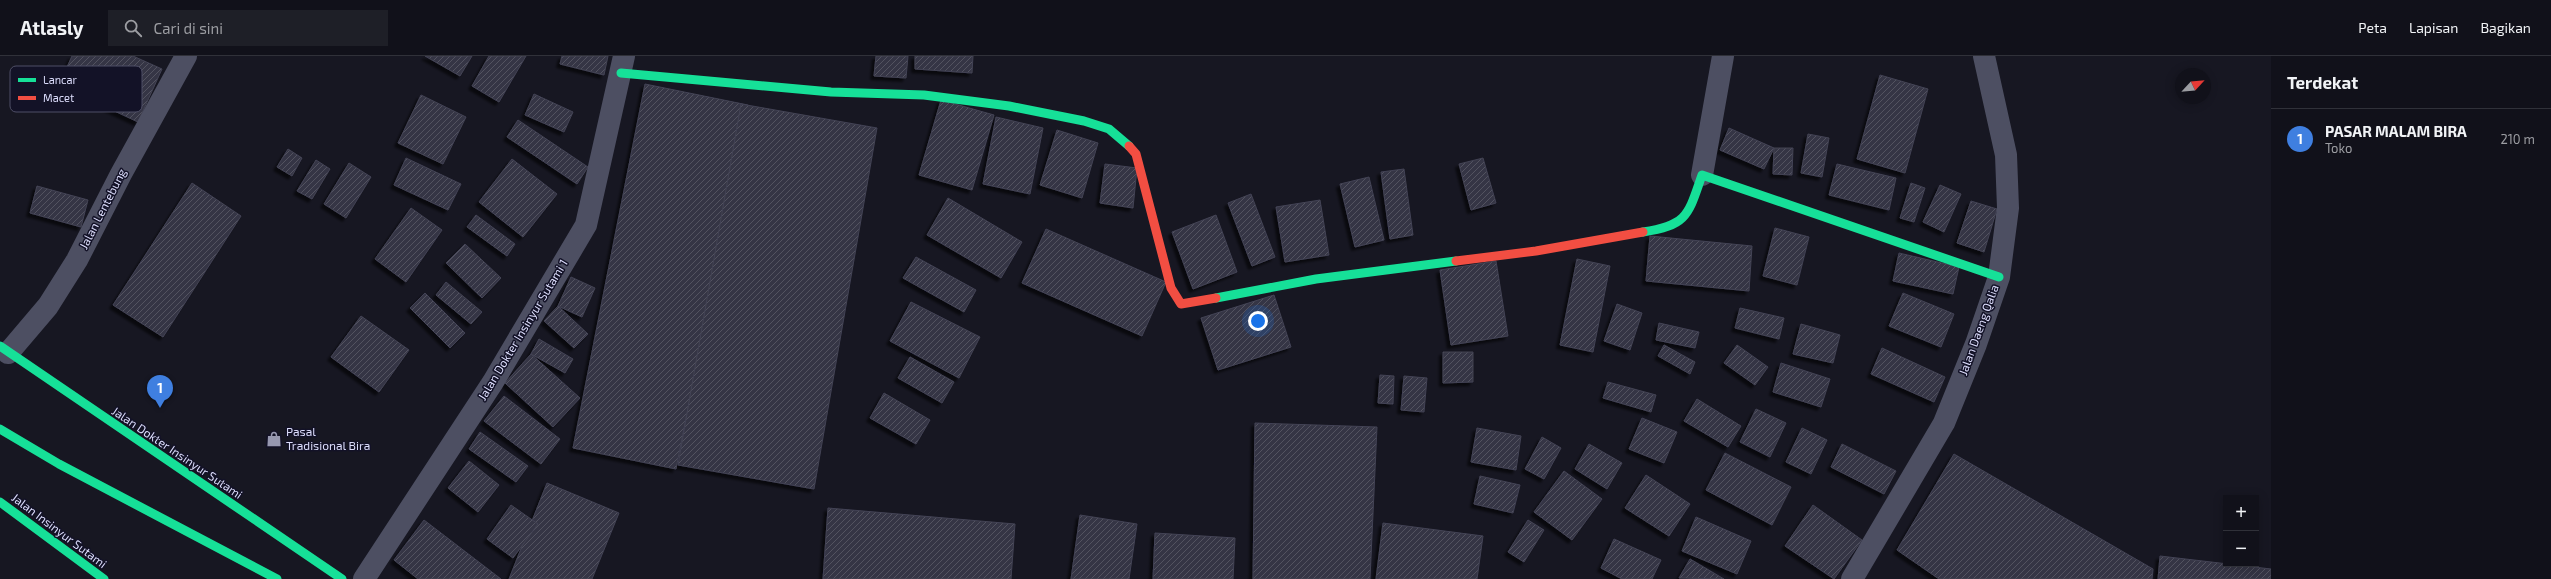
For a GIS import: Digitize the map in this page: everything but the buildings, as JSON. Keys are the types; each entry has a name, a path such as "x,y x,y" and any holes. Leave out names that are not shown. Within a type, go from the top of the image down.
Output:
{"main road":[{"path":"623,64 831,92 924,95 1009,106 1084,121 1109,129 1125,140 1136,154 1171,288 1181,304 1316,279 1536,251 1668,228 1680,221 1688,213 1702,175 1998,277"},
{"name":"Jalan Dokter Insinyur Sutami","path":"4,350 342,579"},
{"path":"0,429 59,464 277,579"},
{"name":"Jalan Insinyur Sutami","path":"0,502 65,552 104,579"}],"street":[{"name":"Jalan Lentebung","path":"4,350 48,306 77,260 121,174 186,56"},
{"path":"1702,175 1724,56"},
{"name":"Jalan Daeng Qalia","path":"1852,579 1944,424 1976,344 1998,277 2008,208 2006,155 1984,56"},
{"name":"Jalan Dokter Insinyur Sutami 1","path":"364,579 493,382 586,225 623,64"}],"traffic: fast":[{"path":"621,73 831,92 924,95 1009,106 1084,121 1109,129 1129,146"},
{"path":"1643,232 1669,226 1684,216 1693,200 1702,175 1999,277"},
{"path":"1216,298 1316,279 1456,261"},
{"path":"0,346 342,579"},
{"path":"0,429 59,464 277,579"},
{"path":"0,502 104,579"}],"traffic: jam":[{"path":"1129,146 1136,154 1171,288 1181,304 1216,298"},
{"path":"1456,261 1536,251 1643,232"}],"place":[{"name":"PASAR MALAM BIRA","path":"160,408"},
{"name":"Pasal Tradisional Bira","path":"274,439"}]}
